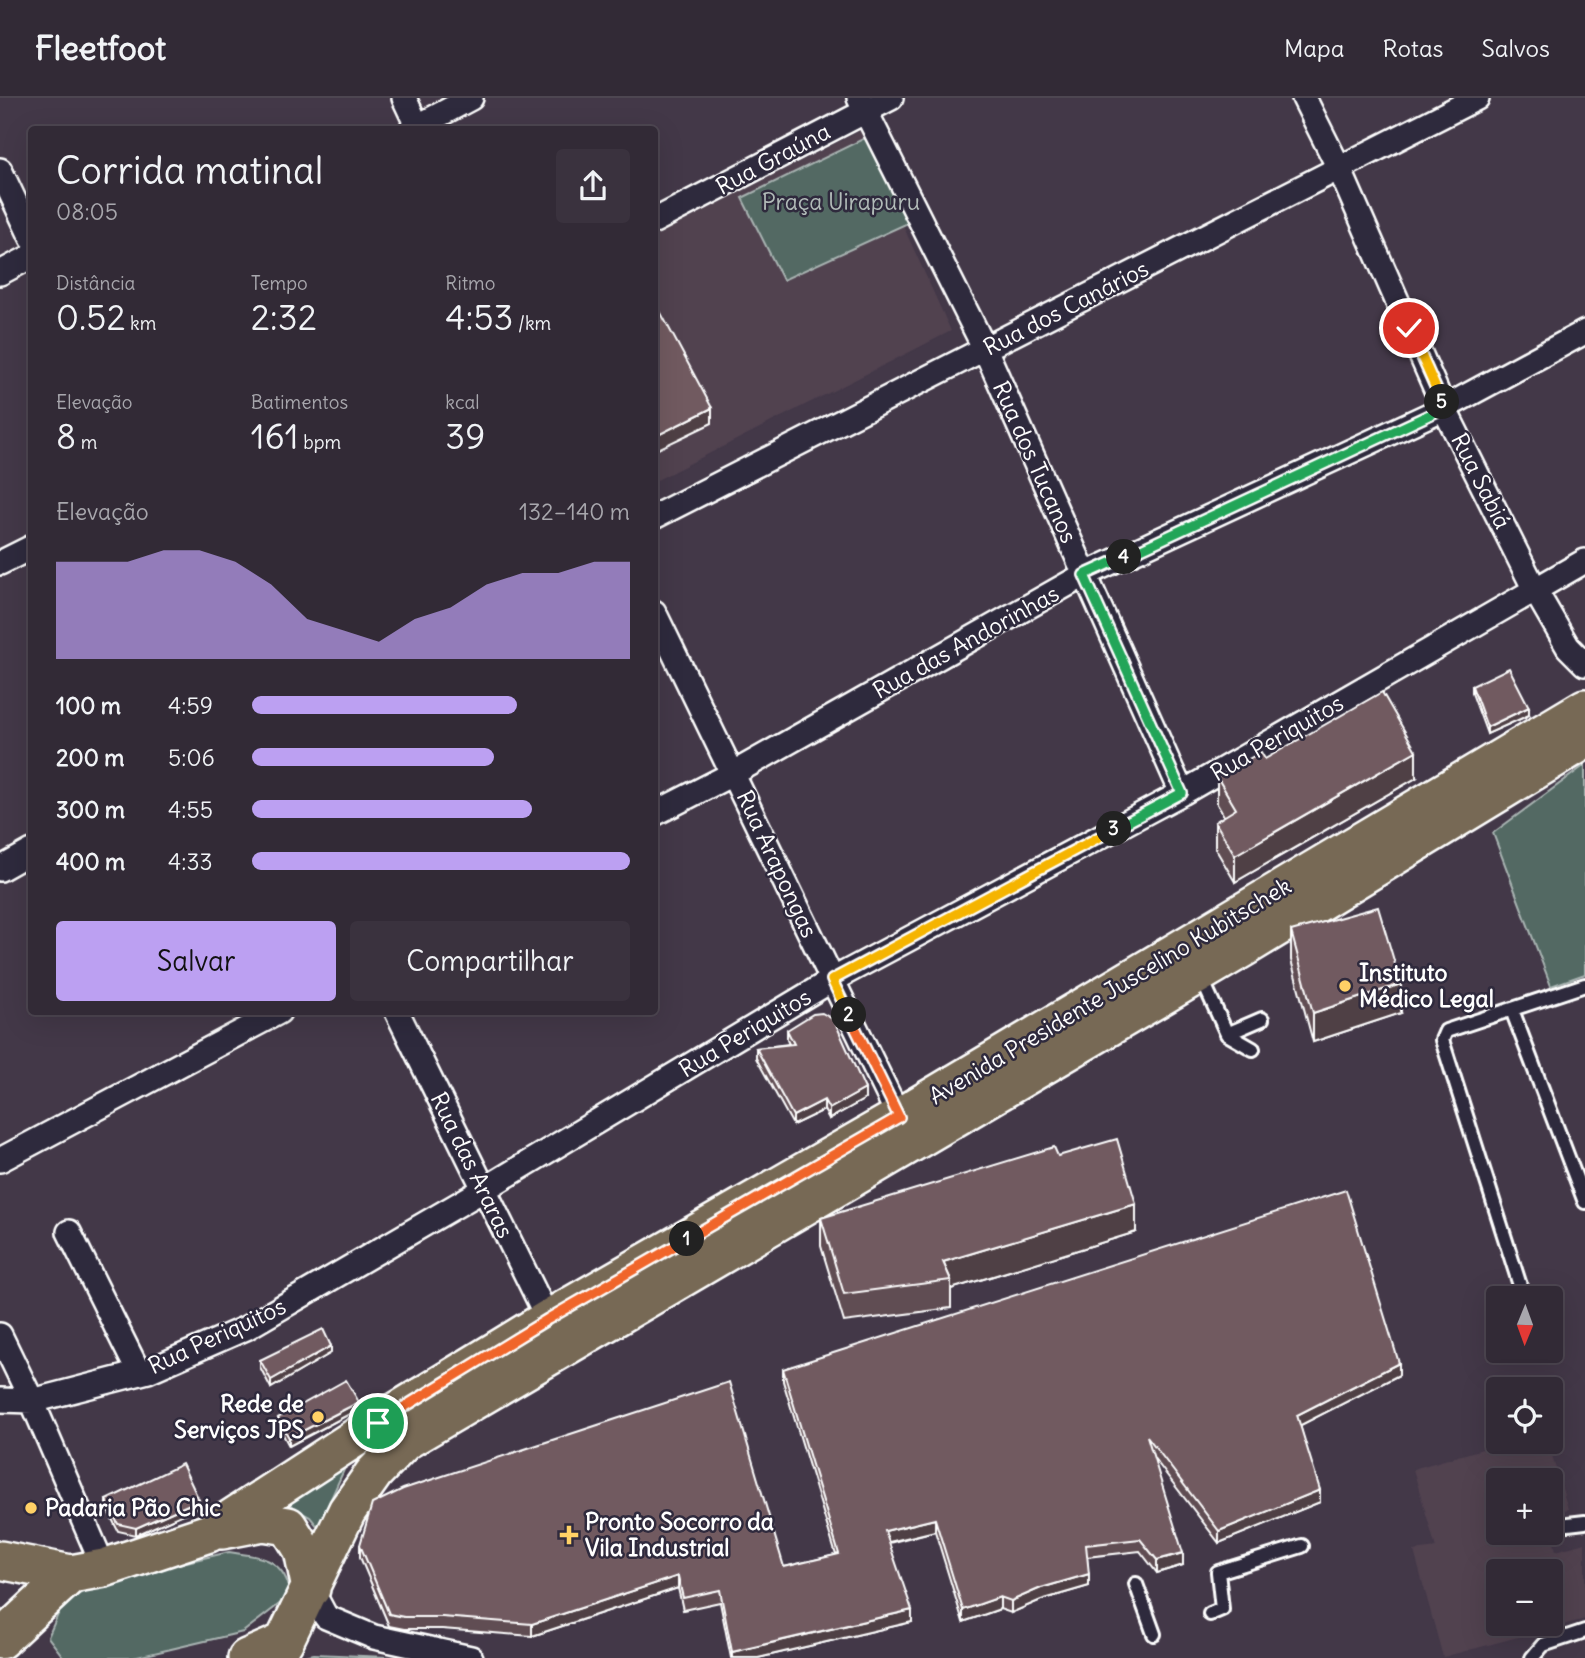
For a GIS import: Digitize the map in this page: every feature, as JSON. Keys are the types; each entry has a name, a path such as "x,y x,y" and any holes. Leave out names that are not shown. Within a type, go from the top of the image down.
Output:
{"main road":[{"name":"Avenida Presidente Juscelino Kubitschek","path":"0,1560 87,1571 209,1533 378,1423 548,1319 899,1117 1585,708"},
{"name":"Avenida Presidente Juscelino Kubitschek","path":"247,1658 284,1642 347,1511 374,1473 405,1441 1200,973 1585,740"},
{"path":"209,1533 263,1522 288,1526 303,1550 311,1589"},
{"path":"0,1640 87,1571"},
{"path":"0,1650 15,1658"}],"street":[{"path":"404,98 415,126"},
{"path":"420,126 471,98"},
{"name":"Rua Graúna","path":"658,219 862,104 891,98"},
{"name":"Rua Sabiá","path":"1304,98 1339,168 1444,408 1535,590 1569,647 1585,664"},
{"name":"Rua dos Canários","path":"658,515 1477,98"},
{"name":"Rua dos Tucanos","path":"862,104 985,349 1182,793"},
{"path":"0,170 28,230"},
{"path":"0,273 28,258"},
{"name":"Rua das Andorinhas","path":"658,812 734,773 1084,575 1444,408 1585,332"},
{"path":"0,563 28,549"},
{"name":"Rua Periquitos","path":"0,1400 32,1401 139,1373 246,1328 483,1190 832,980 1182,793 1585,561"},
{"name":"Rua Arapongas","path":"658,620 899,1117"},
{"path":"0,869 28,853"},
{"path":"0,1160 273,1015"},
{"name":"Rua das Araras","path":"398,1015 548,1319"},
{"path":"69,1232 139,1373"},
{"path":"0,1335 32,1401 87,1571"},
{"path":"311,1589 326,1617 374,1637 465,1658"}],"lane":[{"path":"1200,973 1227,1034 1252,1049"},
{"path":"1520,1286 1443,1040 1446,1031 1585,985"},
{"path":"1512,1010 1585,1202"},
{"path":"1227,1034 1262,1019"},
{"path":"1568,1524 1585,1522"},
{"path":"1210,1614 1222,1609 1218,1572 1302,1546"},
{"path":"1136,1584 1154,1634"},
{"path":"1532,1658 1543,1645 1585,1631"}],"shaded area":[{"path":"860,131 951,331 658,479 658,234"},
{"path":"1486,1448 1486,1454 1552,1454 1556,1468 1486,1468 1486,1545 1554,1545 1556,1551 1585,1543 1585,1619 1563,1625 1563,1559 1486,1559 1486,1636 1521,1636 1443,1657 1414,1551 1436,1548 1413,1469"},
{"path":"1563,1492 1568,1509 1563,1510"}],"green space":[{"name":"Praça Uirapuru","path":"871,135 908,223 783,280 742,198"},
{"path":"1585,765 1585,974 1551,986 1493,833"},
{"path":"352,1452 329,1503 323,1533 310,1517 279,1500"},
{"path":"229,1552 251,1555 277,1566 288,1582 291,1595 243,1632 133,1658 64,1658 48,1637 62,1605 97,1583"},
{"path":"314,1654 411,1658 295,1658"}],"building":[{"path":"658,307 712,408 658,435"},
{"path":"1509,668 1529,707 1487,727 1472,686"},
{"path":"1382,692 1416,751 1235,855 1215,822 1236,809 1217,777 1261,752 1265,759"},
{"name":"Instituto Médico Legal","path":"1378,907 1401,984 1313,1013 1291,931"},
{"path":"822,1013 834,1020 865,1089 829,1109 824,1100 793,1116 756,1048 794,1044 787,1030 813,1014"},
{"path":"1117,1139 1136,1204 943,1262 951,1280 844,1294 821,1218 1054,1147 1058,1156"},
{"path":"1346,1190 1399,1363 1297,1415 1320,1490 1219,1531 1147,1436 1183,1553 1157,1560 1140,1539 1086,1545 1089,1574 1041,1588 1011,1601 1000,1597 963,1610 935,1519 885,1531 912,1610 732,1652 720,1590 683,1598 678,1576 532,1624 389,1614 360,1545 372,1504 403,1489 729,1382 784,1567 839,1554 783,1369"},
{"path":"323,1329 331,1346 271,1380 260,1360"},
{"name":"Rede de Serviços JPS","path":"346,1380 359,1402 289,1438 278,1418"},
{"path":"182,1464 199,1500 136,1528 118,1524 106,1500"}],"place":[{"name":"Instituto Médico Legal","path":"1345,986"},
{"name":"Rede de Serviços JPS","path":"318,1417"},
{"name":"Padaria Pão Chic","path":"31,1508"},
{"name":"Pronto Socorro da Vila Industrial","path":"569,1535"}],"route":[{"path":"378,1423 548,1319 899,1117 832,980 1182,793 1084,575 1444,408 1409,328"}]}
